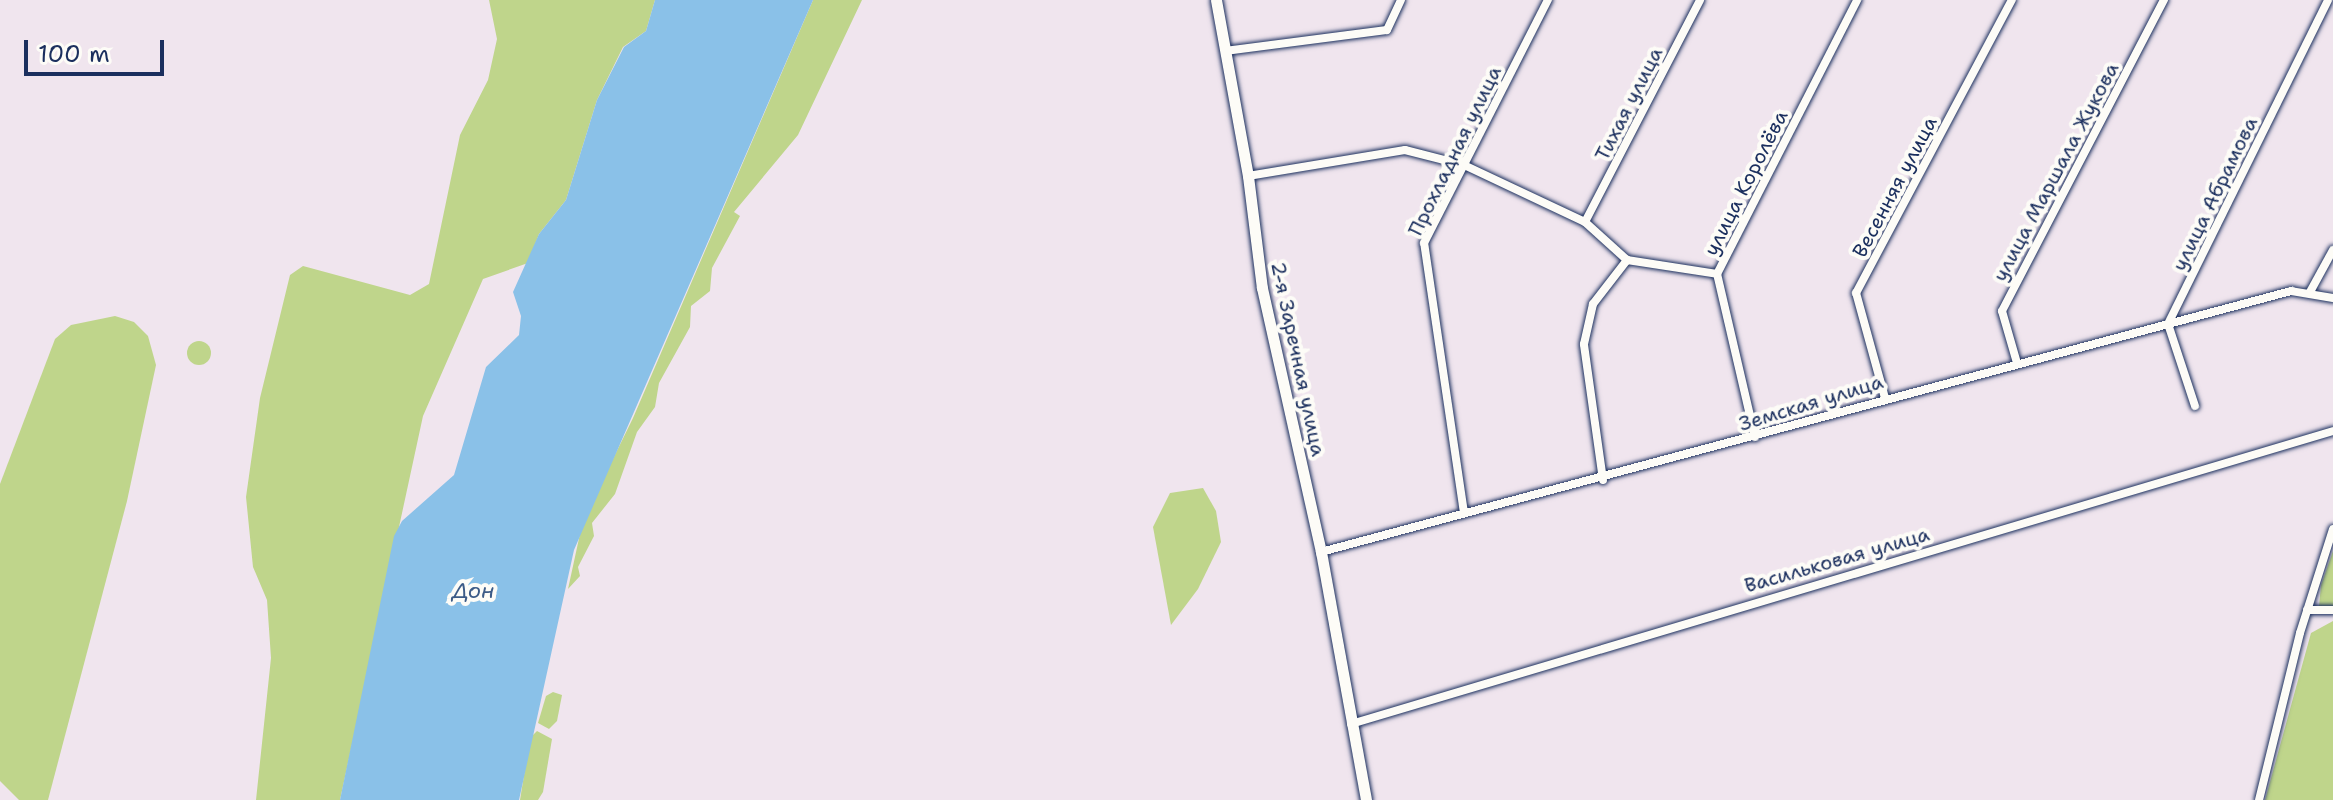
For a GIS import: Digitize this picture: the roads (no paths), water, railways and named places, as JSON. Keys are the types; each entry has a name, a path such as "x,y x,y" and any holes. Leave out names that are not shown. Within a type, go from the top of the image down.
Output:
{"street":[{"name":"2-я Заречная улица","path":"1216,0 1248,176 1262,288 1321,552 1366,800"},
{"path":"1225,51 1387,30 1401,0"},
{"name":"Прохладная улица","path":"1464,513 1424,243 1548,0"},
{"name":"Тихая улица","path":"1585,222 1700,0"},
{"name":"улица Королёва","path":"1755,437 1717,274 1857,0"},
{"name":"Весенняя улица","path":"1885,398 1856,293 2012,0"},
{"name":"улица Маршала Жукова","path":"2017,363 2002,311 2164,0"},
{"name":"улица Абрамова","path":"2168,324 2328,0"},
{"path":"1248,176 1405,150 1464,165 1585,222 1627,260 1717,274"},
{"path":"2310,292 2333,250"},
{"path":"1603,480 1584,344 1593,304 1627,260"},
{"name":"Земская улица","path":"1321,552 1464,513 1603,480 1885,398 2291,291 2333,298"},
{"path":"2168,324 2195,406"},
{"name":"Васильковая улица","path":"1351,724 2333,431"},
{"path":"2259,800 2307,610 2333,529"},
{"path":"2307,610 2333,610"}],"water":[{"name":"Дон","path":"655,0 813,0 574,550 519,800 340,800 394,536 402,521 454,475 486,367 519,335 521,316 513,292 539,234 566,200 597,100 624,47 646,31"}]}
